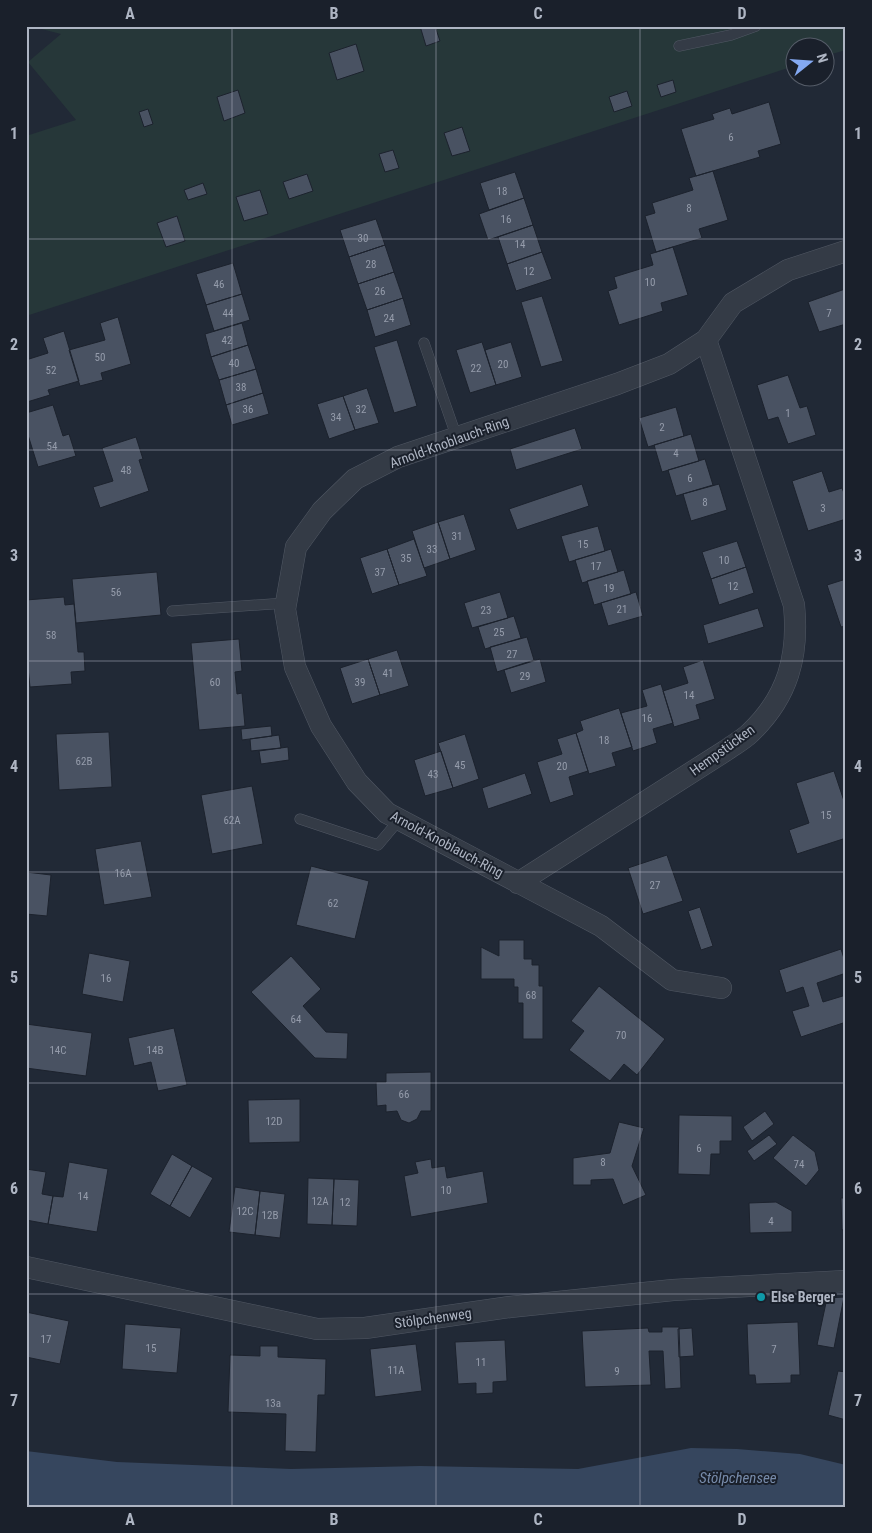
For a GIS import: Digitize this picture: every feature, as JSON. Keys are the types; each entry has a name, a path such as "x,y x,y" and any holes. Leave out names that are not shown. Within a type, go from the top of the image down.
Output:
{"street":[{"name":"Arnold-Knoblauch-Ring","path":"721,988 672,980 600,926 387,813 357,782 321,726 296,667 285,609 286,602 296,547 322,511 355,479 398,457 669,364 706,340 733,303 788,270 846,251"},
{"name":"Hempstücken","path":"518,883 749,734 768,715 781,694 790,673 795,649 794,605 706,340"},
{"name":"Stölpchenweg","path":"26,1268 317,1329 365,1328 510,1307 673,1290 846,1281"}],"lane":[{"path":"679,46 730,35 756,26"},
{"path":"424,343 457,438"},
{"path":"172,611 286,602"},
{"path":"300,819 378,846 399,820"}],"shaded area":[{"path":"30,26 846,26 846,50 834,53 834,38 784,38 784,69 26,316 26,136 76,120 28,62 61,34"}],"water":[{"name":"Stölpchensee","path":"691,1448 737,1449 800,1454 846,1465 846,1507 26,1507 26,1451 117,1462 291,1469 420,1466 578,1469"}],"building":[{"path":"420,26 440,26 440,28 436,29 440,41 426,46"},
{"path":"356,44 364,71 337,80 329,53"},
{"path":"673,80 676,92 661,97 657,85"},
{"path":"238,90 245,113 224,121 217,97"},
{"path":"627,91 632,106 614,112 609,97"},
{"path":"769,102 781,144 758,151 760,157 696,176 681,129 714,119 712,114 730,108 732,114"},
{"path":"148,109 153,124 144,127 139,112"},
{"path":"462,127 470,151 452,156 444,133"},
{"path":"393,150 399,168 385,172 379,154"},
{"path":"713,171 728,220 699,229 702,238 656,252 645,216 655,213 652,203 693,190 689,178"},
{"path":"515,172 524,198 489,210 480,183"},
{"path":"307,174 313,191 289,199 283,182"},
{"path":"203,183 207,194 188,200 184,190"},
{"path":"260,190 268,214 244,221 236,197"},
{"path":"524,198 533,225 488,240 479,214"},
{"path":"177,216 185,241 166,247 157,223"},
{"path":"376,219 385,245 349,257 340,230"},
{"path":"533,225 542,252 507,264 498,237"},
{"path":"385,245 394,272 358,284 349,257"},
{"path":"673,247 688,295 661,303 663,311 619,325 608,291 617,288 614,277 653,265 650,254"},
{"path":"542,252 552,279 516,291 507,264"},
{"path":"233,263 242,294 206,305 196,274"},
{"path":"394,272 403,298 367,310 358,284"},
{"path":"845,289 846,324 819,332 808,302"},
{"path":"242,294 250,320 214,331 206,305"},
{"path":"542,296 563,361 541,367 521,302"},
{"path":"403,298 411,325 375,337 367,310"},
{"path":"118,317 131,364 101,373 103,380 80,386 69,350 105,340 100,323"},
{"path":"242,323 248,345 211,357 205,334"},
{"path":"64,331 79,381 48,390 50,395 27,402 26,360 48,353 43,338"},
{"path":"397,340 417,406 394,413 374,347"},
{"path":"482,342 496,385 470,393 456,350"},
{"path":"511,342 522,377 496,385 485,350"},
{"path":"248,345 256,369 219,380 211,357"},
{"path":"256,369 263,393 226,405 219,380"},
{"path":"788,375 800,408 807,406 816,435 788,444 778,417 768,420 757,385"},
{"path":"367,388 379,423 355,430 343,396"},
{"path":"263,393 269,414 232,425 226,405"},
{"path":"343,396 355,430 329,439 317,404"},
{"path":"53,405 63,436 69,434 76,456 38,467 28,435 26,435 26,413"},
{"path":"676,407 684,436 648,447 639,418"},
{"path":"575,428 582,449 516,470 510,449"},
{"path":"691,434 699,461 662,472 654,445"},
{"path":"136,437 143,459 139,460 149,491 100,508 93,487 113,481 102,448"},
{"path":"705,459 713,485 676,496 668,470"},
{"path":"822,471 829,492 842,488 846,498 846,519 808,531 792,481"},
{"path":"582,484 589,506 517,530 509,509"},
{"path":"719,484 727,510 691,521 683,494"},
{"path":"464,514 476,550 450,559 438,522"},
{"path":"438,522 450,559 424,568 412,531"},
{"path":"598,526 605,551 569,562 561,536"},
{"path":"414,539 427,576 399,585 387,549"},
{"path":"737,541 746,567 711,579 702,552"},
{"path":"387,549 399,585 372,594 360,558"},
{"path":"611,549 618,572 582,583 575,560"},
{"path":"746,567 754,593 719,605 711,579"},
{"path":"624,570 631,594 594,605 587,581"},
{"path":"157,572 161,615 76,623 72,579"},
{"path":"846,579 846,626 841,627 827,585"},
{"path":"500,592 508,618 472,628 464,603"},
{"path":"636,592 643,616 608,626 601,603"},
{"path":"64,597 65,605 74,604 78,652 84,652 85,671 71,672 72,684 30,687 26,648 26,600"},
{"path":"758,608 764,627 708,644 703,625"},
{"path":"514,616 521,638 485,649 478,627"},
{"path":"527,637 534,660 497,672 490,647"},
{"path":"239,639 242,671 235,672 237,694 242,693 245,726 199,730 191,643"},
{"path":"397,650 409,686 380,695 368,659"},
{"path":"368,659 380,695 352,704 340,668"},
{"path":"540,659 546,682 511,693 504,670"},
{"path":"703,660 715,699 696,705 700,719 674,727 663,691 688,683 683,667"},
{"path":"661,684 673,723 653,729 657,743 633,751 621,713 647,706 642,690"},
{"path":"619,708 632,747 612,753 616,766 589,774 576,733 583,730 580,721"},
{"path":"271,726 272,736 242,740 241,729"},
{"path":"109,732 112,787 59,790 56,734"},
{"path":"576,733 588,771 569,777 574,795 550,803 537,762 562,754 557,739"},
{"path":"465,734 479,779 453,788 438,743"},
{"path":"279,735 281,748 251,751 250,739"},
{"path":"288,747 289,760 261,764 259,751"},
{"path":"441,751 453,788 425,796 414,760"},
{"path":"834,771 846,807 846,838 797,854 789,830 809,823 796,783"},
{"path":"525,773 532,794 488,809 482,788"},
{"path":"252,786 263,844 212,854 201,795"},
{"path":"141,841 152,897 104,905 95,849"},
{"path":"667,855 683,901 643,914 628,868"},
{"path":"311,866 369,881 355,939 296,925"},
{"path":"26,872 51,875 47,916 26,914"},
{"path":"700,907 713,946 701,950 688,911"},
{"path":"499,940 524,940 524,959 532,959 532,965 539,965 539,986 543,986 543,1039 523,1039 523,1003 518,1003 518,987 514,987 514,979 481,979 481,947 499,956"},
{"path":"841,949 846,965 846,973 817,983 823,1002 846,995 846,1022 801,1037 792,1011 809,1006 803,987 786,993 779,970"},
{"path":"89,953 130,961 123,1002 82,994"},
{"path":"291,956 321,989 303,1006 326,1032 348,1033 347,1059 315,1058 251,992"},
{"path":"599,986 665,1039 637,1075 624,1064 610,1081 569,1050 584,1031 571,1021"},
{"path":"26,1024 92,1033 86,1076 26,1068"},
{"path":"174,1028 187,1085 158,1091 151,1062 134,1066 128,1038"},
{"path":"431,1072 431,1111 421,1111 417,1119 409,1123 401,1120 397,1111 386,1112 386,1105 377,1106 376,1082 386,1082 386,1073"},
{"path":"300,1099 300,1142 249,1143 248,1100"},
{"path":"765,1111 774,1124 752,1141 743,1127"},
{"path":"679,1115 732,1116 732,1141 720,1141 720,1154 711,1154 710,1175 678,1174"},
{"path":"619,1122 644,1128 632,1166 646,1195 623,1205 613,1179 591,1180 591,1185 573,1185 573,1158 610,1153"},
{"path":"769,1135 777,1144 754,1161 747,1151"},
{"path":"793,1135 815,1152 819,1170 806,1186 773,1158"},
{"path":"172,1154 192,1166 170,1206 150,1194"},
{"path":"431,1159 432,1168 445,1166 447,1178 483,1171 488,1203 411,1217 404,1176 418,1173 415,1162"},
{"path":"69,1162 108,1169 97,1232 48,1224 53,1196 63,1197"},
{"path":"192,1166 213,1178 190,1218 170,1206"},
{"path":"26,1169 46,1172 42,1194 53,1196 48,1224 26,1220"},
{"path":"308,1178 334,1179 332,1225 307,1224"},
{"path":"334,1179 359,1180 357,1226 332,1225"},
{"path":"235,1187 260,1191 255,1235 229,1232"},
{"path":"260,1191 285,1194 280,1238 255,1235"},
{"path":"841,1198 846,1198 846,1229 842,1230"},
{"path":"776,1202 792,1211 792,1232 750,1233 749,1203"},
{"path":"844,1297 834,1348 817,1345 827,1298"},
{"path":"26,1312 69,1321 60,1364 26,1357"},
{"path":"798,1322 800,1375 791,1375 791,1383 756,1384 755,1375 749,1375 747,1324"},
{"path":"125,1324 181,1328 177,1373 122,1369"},
{"path":"662,1327 679,1327 681,1388 665,1389 663,1351 649,1351 651,1385 585,1387 582,1331 648,1328 649,1332 662,1332"},
{"path":"692,1328 694,1356 679,1357 678,1329"},
{"path":"505,1340 507,1381 493,1382 493,1393 476,1394 476,1383 458,1384 455,1342"},
{"path":"416,1344 422,1391 375,1397 370,1349"},
{"path":"260,1346 278,1346 278,1357 326,1359 325,1395 318,1395 316,1452 285,1451 286,1414 228,1412 230,1355 260,1356"},
{"path":"838,1371 846,1372 846,1420 828,1415"}],"place":[{"name":"Else Berger","path":"761,1297"}]}
